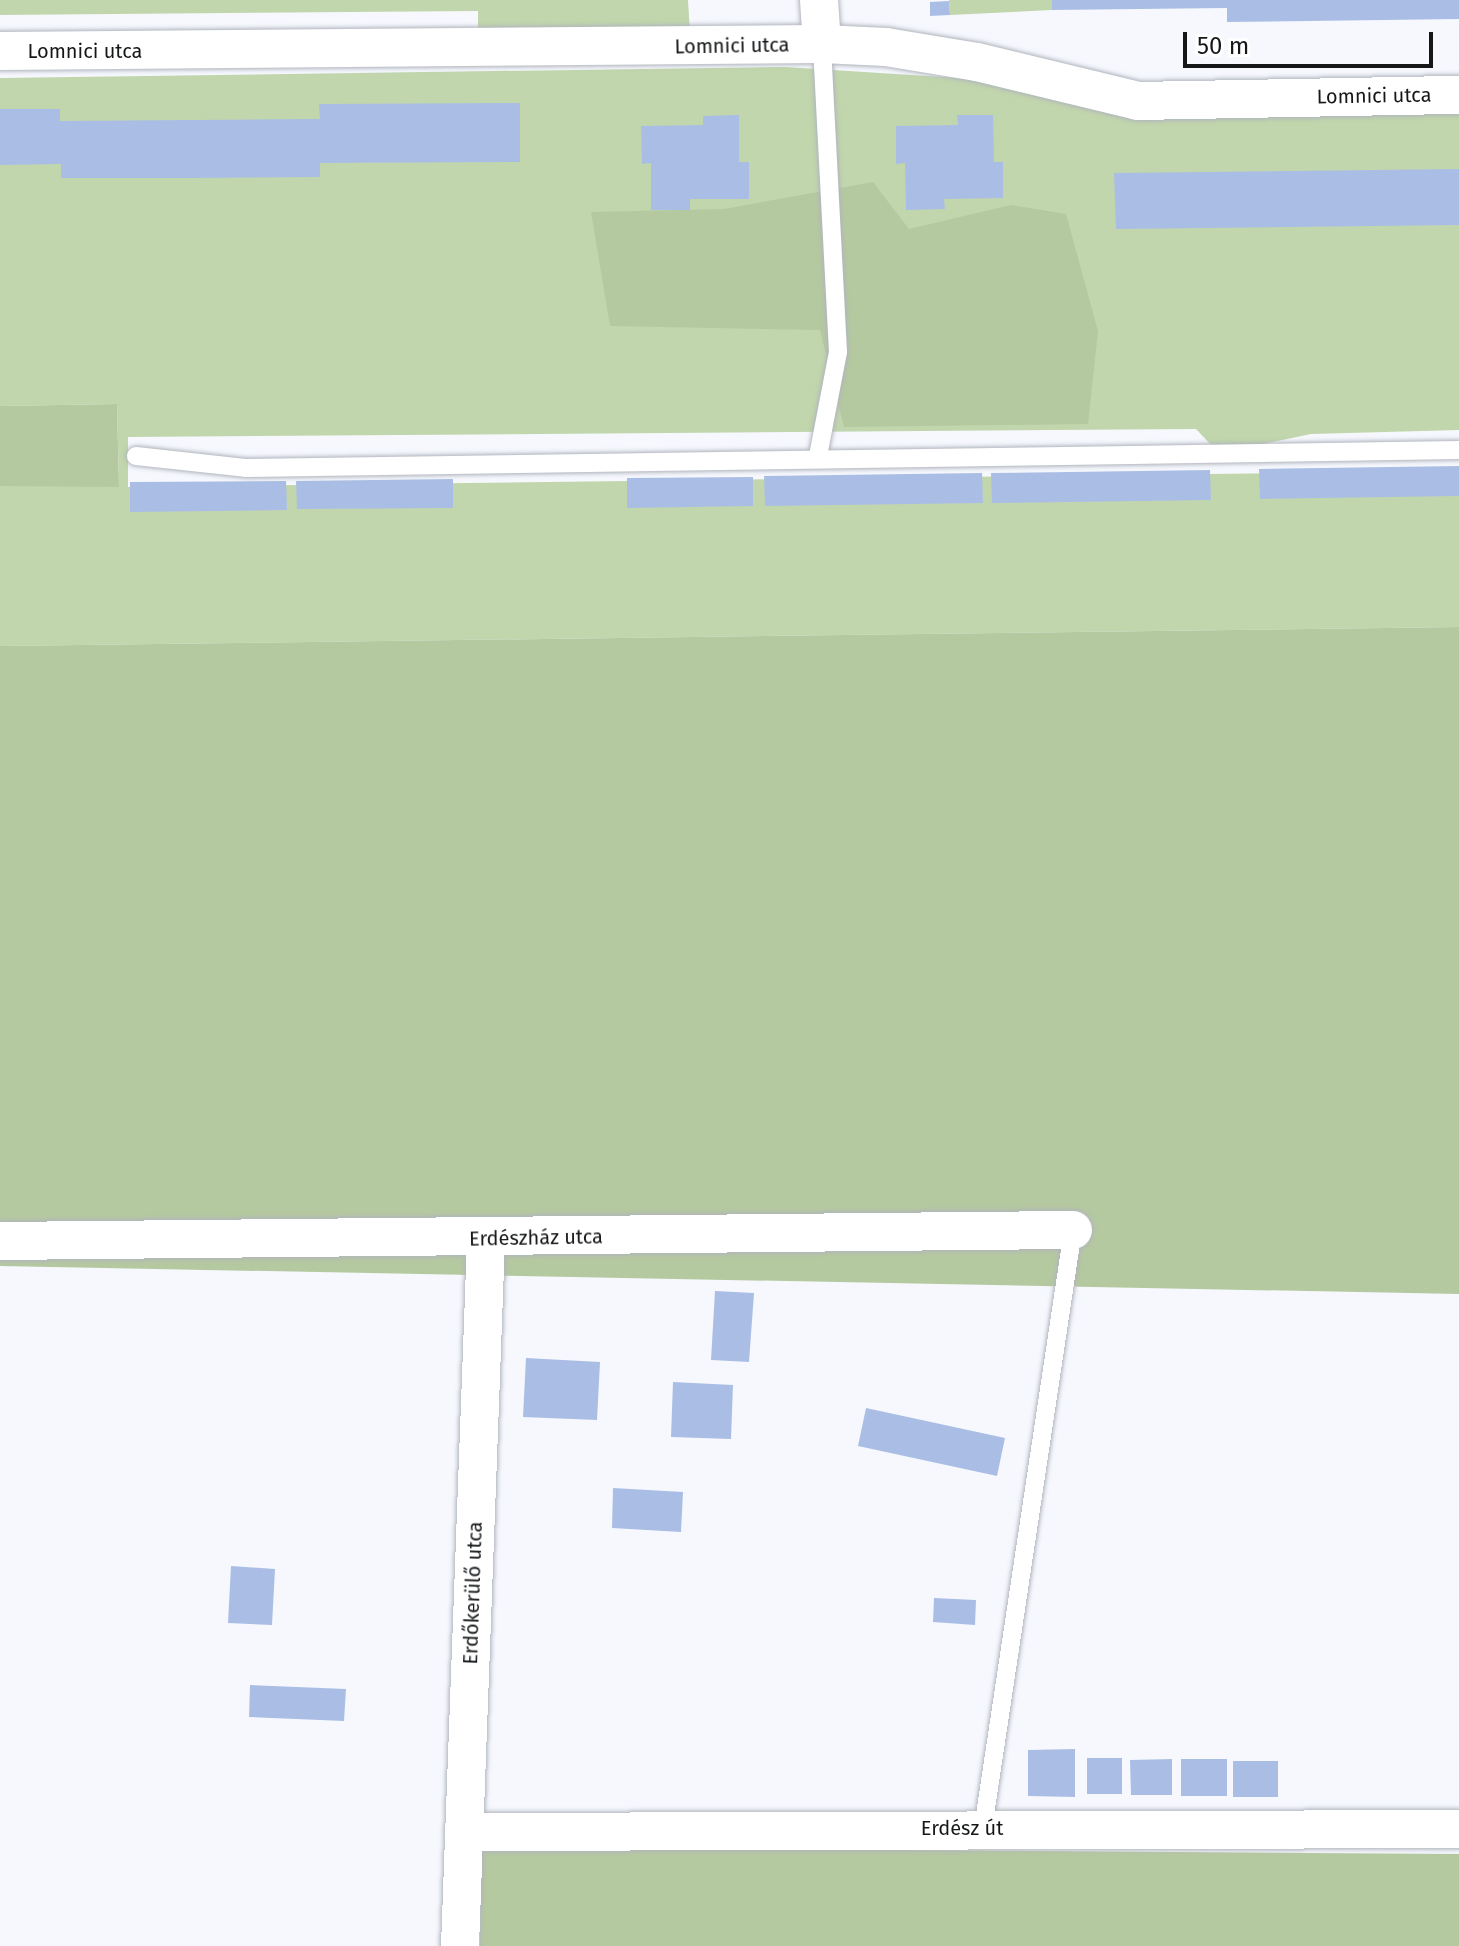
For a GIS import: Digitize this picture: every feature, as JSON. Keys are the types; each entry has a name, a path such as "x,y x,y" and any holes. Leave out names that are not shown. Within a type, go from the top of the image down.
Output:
{"street":[{"path":"819,0 822,44"},
{"name":"Lomnici utca","path":"0,51 822,44 886,47 977,62 1138,101 1459,95"},
{"name":"Erdészház utca","path":"0,1241 486,1239 1073,1230"},
{"name":"Erdőkerülő utca","path":"460,1946 486,1239"},
{"name":"Erdész út","path":"465,1832 983,1828 1459,1829"}],"lane":[{"path":"818,456 838,352 822,44"},
{"path":"136,456 247,468 818,456 1459,450"},
{"path":"983,1828 1073,1230"}],"green space":[{"path":"0,0 688,0 690,33 478,35 478,11 0,15"},
{"path":"949,0 1052,0 1052,10 950,15"},
{"path":"785,67 1459,110 1459,430 1311,434 1253,446 1212,446 1196,429 128,437 128,487 1459,471 1459,627 0,646 0,486 119,486 117,404 0,406 0,78"},
{"path":"873,182 909,229 1011,205 1066,214 1098,331 1088,424 844,427 820,330 610,326 591,212 724,209"},
{"path":"117,404 119,487 0,486 0,406"},
{"path":"1459,627 1459,1294 0,1266 0,646"},
{"path":"481,1847 1459,1854 1459,1946 480,1946"}],"building":[{"path":"1052,0 1459,0 1459,19 1227,22 1227,8 1052,10"},
{"path":"949,1 950,15 930,16 930,2"},
{"path":"520,103 520,162 320,163 320,177 191,178 61,178 61,164 0,165 0,109 60,109 60,121 320,119 319,104"},
{"path":"739,115 739,162 749,162 749,199 690,199 690,210 651,210 651,163 642,164 641,126 703,125 703,116"},
{"path":"957,115 993,115 994,162 1003,162 1003,198 944,199 945,209 906,210 905,163 896,164 896,126 958,125"},
{"path":"1459,169 1459,225 1116,229 1114,173"},
{"path":"1459,466 1459,496 1260,499 1259,469"},
{"path":"1210,470 1211,500 992,503 991,473"},
{"path":"982,473 983,503 765,506 764,476"},
{"path":"753,477 753,506 627,508 627,478"},
{"path":"453,479 453,508 297,509 296,481"},
{"path":"286,481 287,510 130,512 130,482"},
{"path":"715,1291 754,1293 749,1362 711,1360"},
{"path":"526,1358 600,1362 597,1420 523,1417"},
{"path":"673,1382 733,1385 731,1439 671,1437"},
{"path":"866,1408 1005,1438 997,1476 858,1446"},
{"path":"613,1488 683,1492 681,1532 612,1528"},
{"path":"231,1566 275,1569 272,1625 228,1623"},
{"path":"934,1598 976,1600 975,1625 933,1622"},
{"path":"250,1685 346,1689 344,1721 249,1717"},
{"path":"1075,1749 1075,1797 1028,1796 1028,1750"},
{"path":"1087,1758 1122,1758 1122,1794 1087,1794"},
{"path":"1172,1759 1172,1795 1131,1795 1130,1760"},
{"path":"1181,1759 1227,1759 1227,1796 1181,1796"},
{"path":"1233,1761 1278,1761 1278,1797 1233,1797"}]}
